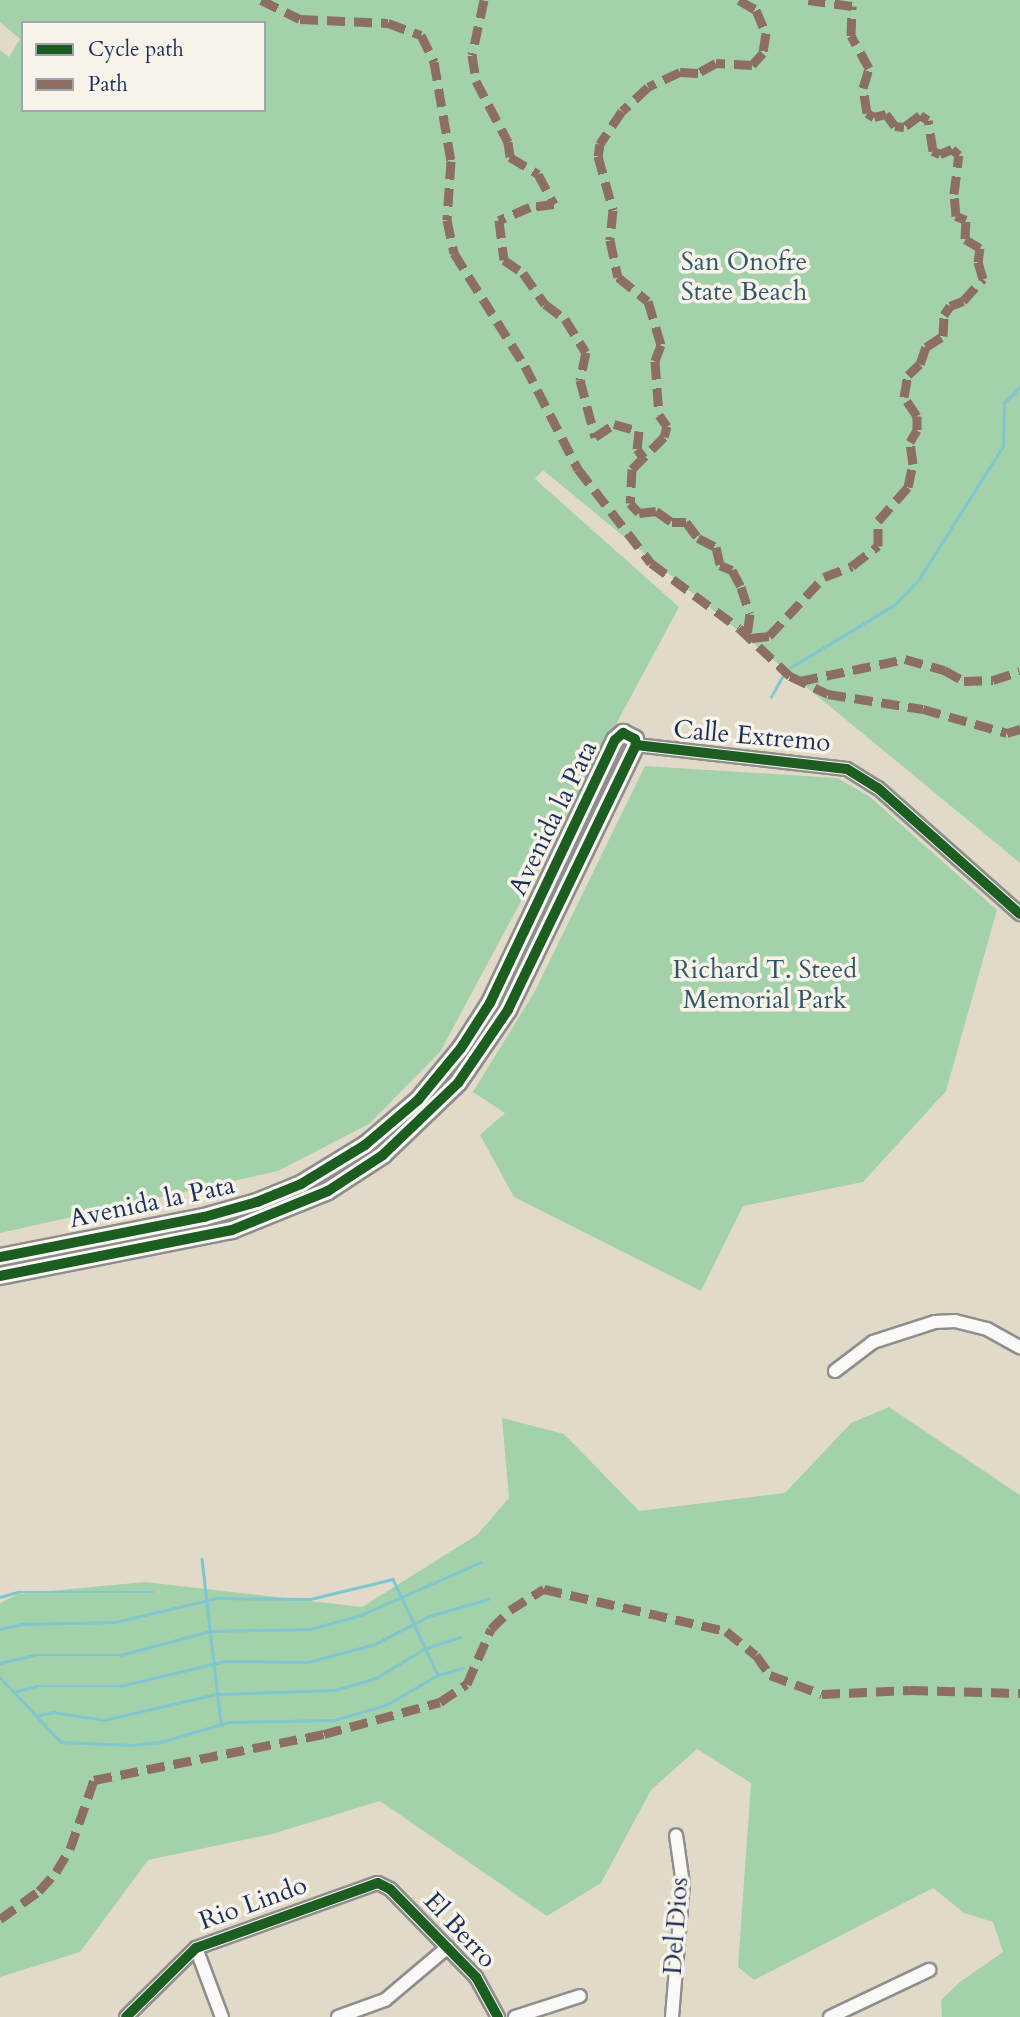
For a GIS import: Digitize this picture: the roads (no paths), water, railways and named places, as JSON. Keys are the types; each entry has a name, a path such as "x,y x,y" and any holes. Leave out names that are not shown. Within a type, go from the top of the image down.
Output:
{"main road":[{"name":"Avenida la Pata","path":"0,1257 204,1217 257,1202 300,1184 365,1146 418,1100 461,1048 489,1003 615,740 619,735 631,734 636,745 508,1010 458,1083 383,1155 328,1191 232,1230 0,1276"}],"street":[{"name":"Calle Extremo","path":"636,745 847,769 878,788 1020,914"},
{"path":"835,1371 873,1342 935,1322 956,1321 987,1329 1020,1347"},
{"name":"Del Dios","path":"672,2017 683,1884 676,1835"},
{"name":"El Berro","path":"378,1883 390,1889 476,1977 498,2017"},
{"name":"Rio Lindo","path":"126,2017 196,1948 378,1883"},
{"path":"338,2017 385,2000 448,1947"},
{"path":"196,1948 222,2017"},
{"path":"831,2017 853,2012 929,1970"},
{"path":"514,2017 580,1996"}],"waterway":[{"path":"791,667 894,605 919,579 1003,446 1004,403 1020,387"},
{"path":"771,697 783,675"},
{"path":"202,1559 221,1724"},
{"path":"0,1663 35,1655 120,1655 210,1631 310,1629 361,1615 481,1562"},
{"path":"0,1629 21,1624 115,1622 217,1598 310,1599 393,1579 438,1675 463,1668"},
{"path":"0,1597 18,1592 153,1592"},
{"path":"14,1692 37,1686 120,1686 226,1661 308,1662 375,1644 429,1616 488,1599"},
{"path":"36,1716 53,1712 104,1720 217,1694 335,1690 376,1678 426,1648 460,1637"},
{"path":"0,1677 61,1742 131,1745 160,1742 229,1722 334,1720 386,1705 438,1675"}],"park label":[{"name":"San Onofre State Beach","path":"744,277"},
{"name":"Richard T. Steed Memorial Park","path":"765,985"}]}
